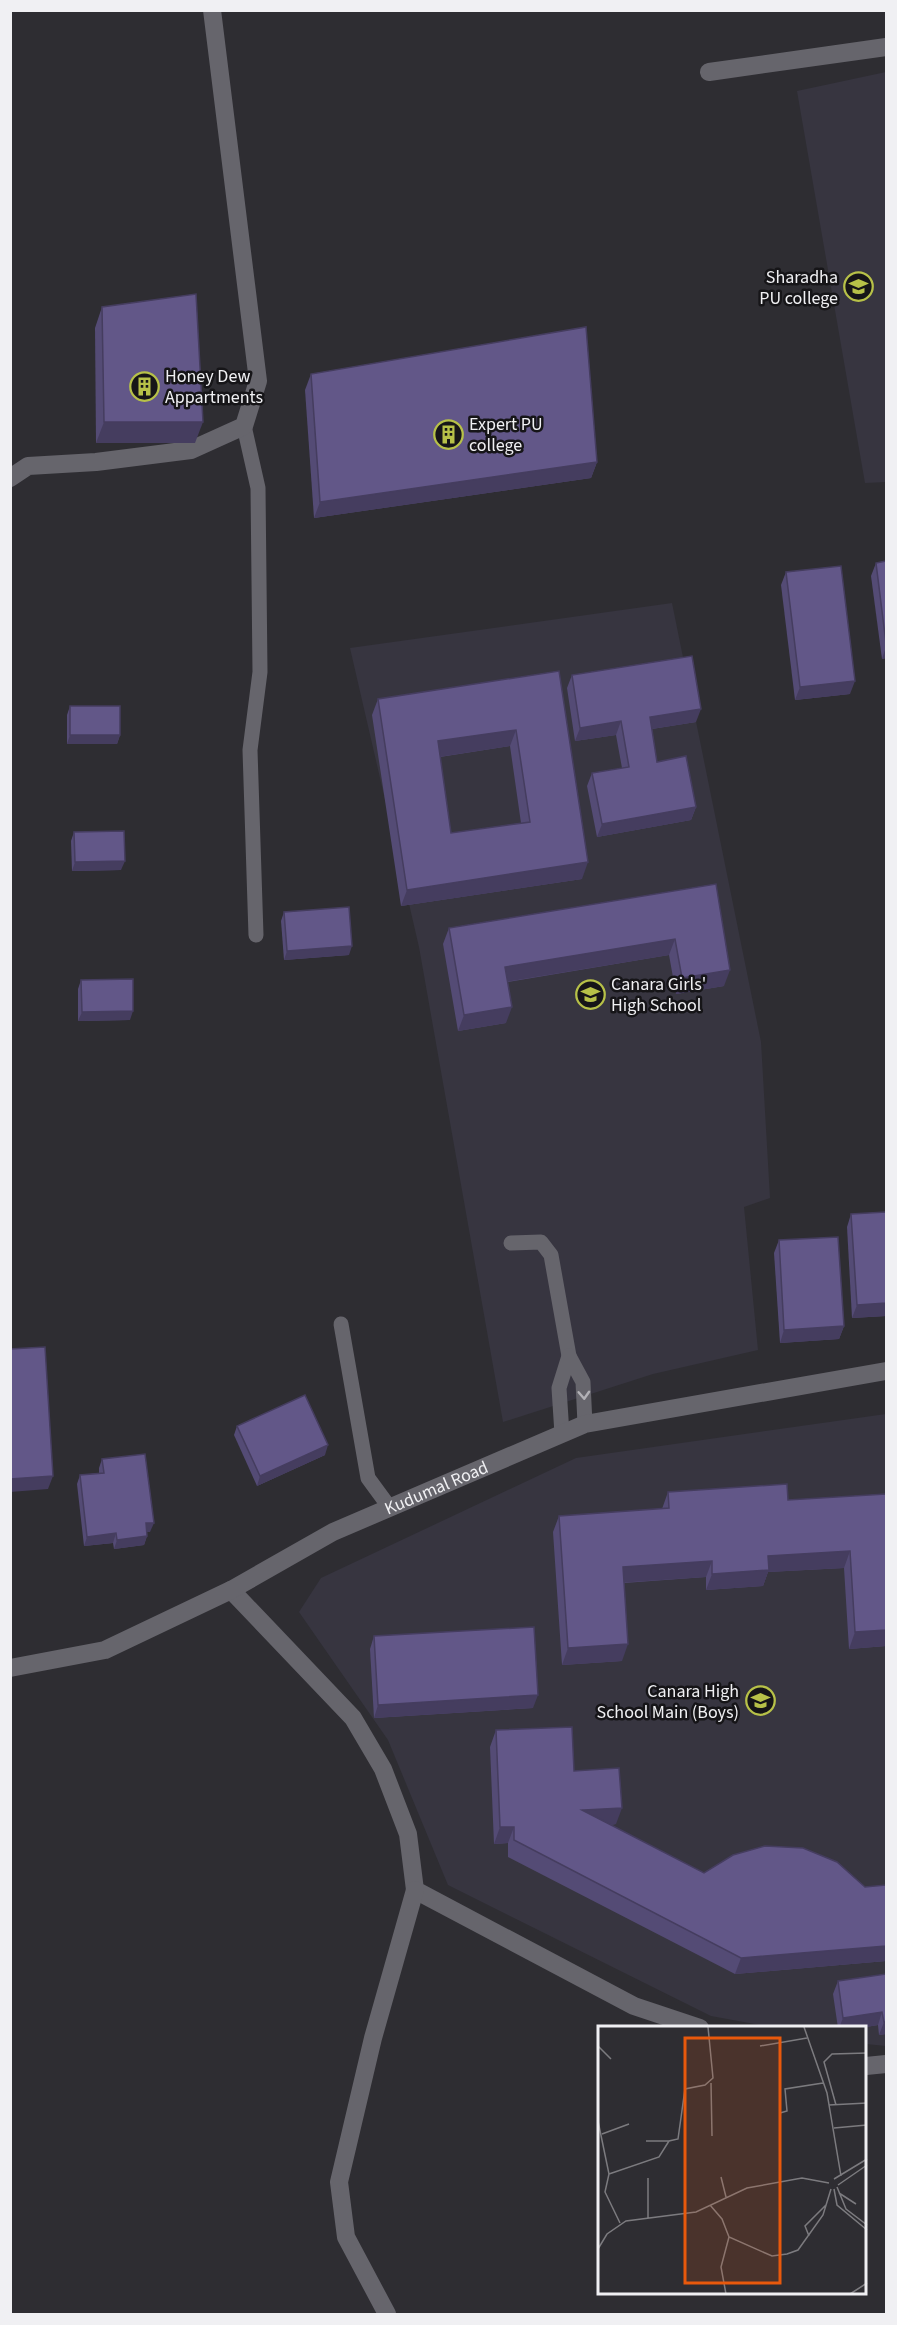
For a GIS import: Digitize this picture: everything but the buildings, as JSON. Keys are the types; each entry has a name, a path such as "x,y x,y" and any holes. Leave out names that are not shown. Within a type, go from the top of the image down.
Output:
{"street":[{"path":"10,478 28,466 96,462 191,450 244,426 258,381 212,10"},
{"path":"709,72 886,47"},
{"name":"Kudumal Road","path":"10,1668 105,1650 231,1590 333,1532 585,1424 886,1371"},
{"path":"231,1590 353,1718 384,1768 408,1834 415,1890 373,2038 339,2182 346,2237 387,2314"},
{"path":"415,1890 634,2006 694,2026"},
{"path":"867,2066 886,2064"}],"lane":[{"path":"244,426 258,488 260,672 250,750 256,935"},
{"path":"511,1243 541,1242 551,1255 568,1356 583,1382 585,1424"},
{"path":"341,1324 368,1478 390,1508"},
{"path":"562,1434 559,1389 568,1356"}],"shaded area":[{"name":"Sharadha PU college","path":"886,72 886,482 865,483 797,91"},
{"name":"Canara Girls' High School","path":"672,603 761,1042 770,1198 744,1207 758,1350 653,1374 503,1422 419,947 350,648"},
{"path":"886,1414 886,2046 867,2044 867,2026 765,2026 711,2016 448,1885 388,1740 299,1612 321,1578 576,1458"}],"place":[{"name":"Sharadha PU college","path":"859,287"},
{"name":"Honey Dew Appartments","path":"144,386"},
{"name":"Expert PU college","path":"448,434"},
{"name":"Canara Girls' High School","path":"590,994"},
{"name":"Canara High School Main (Boys)","path":"760,1701"}]}
